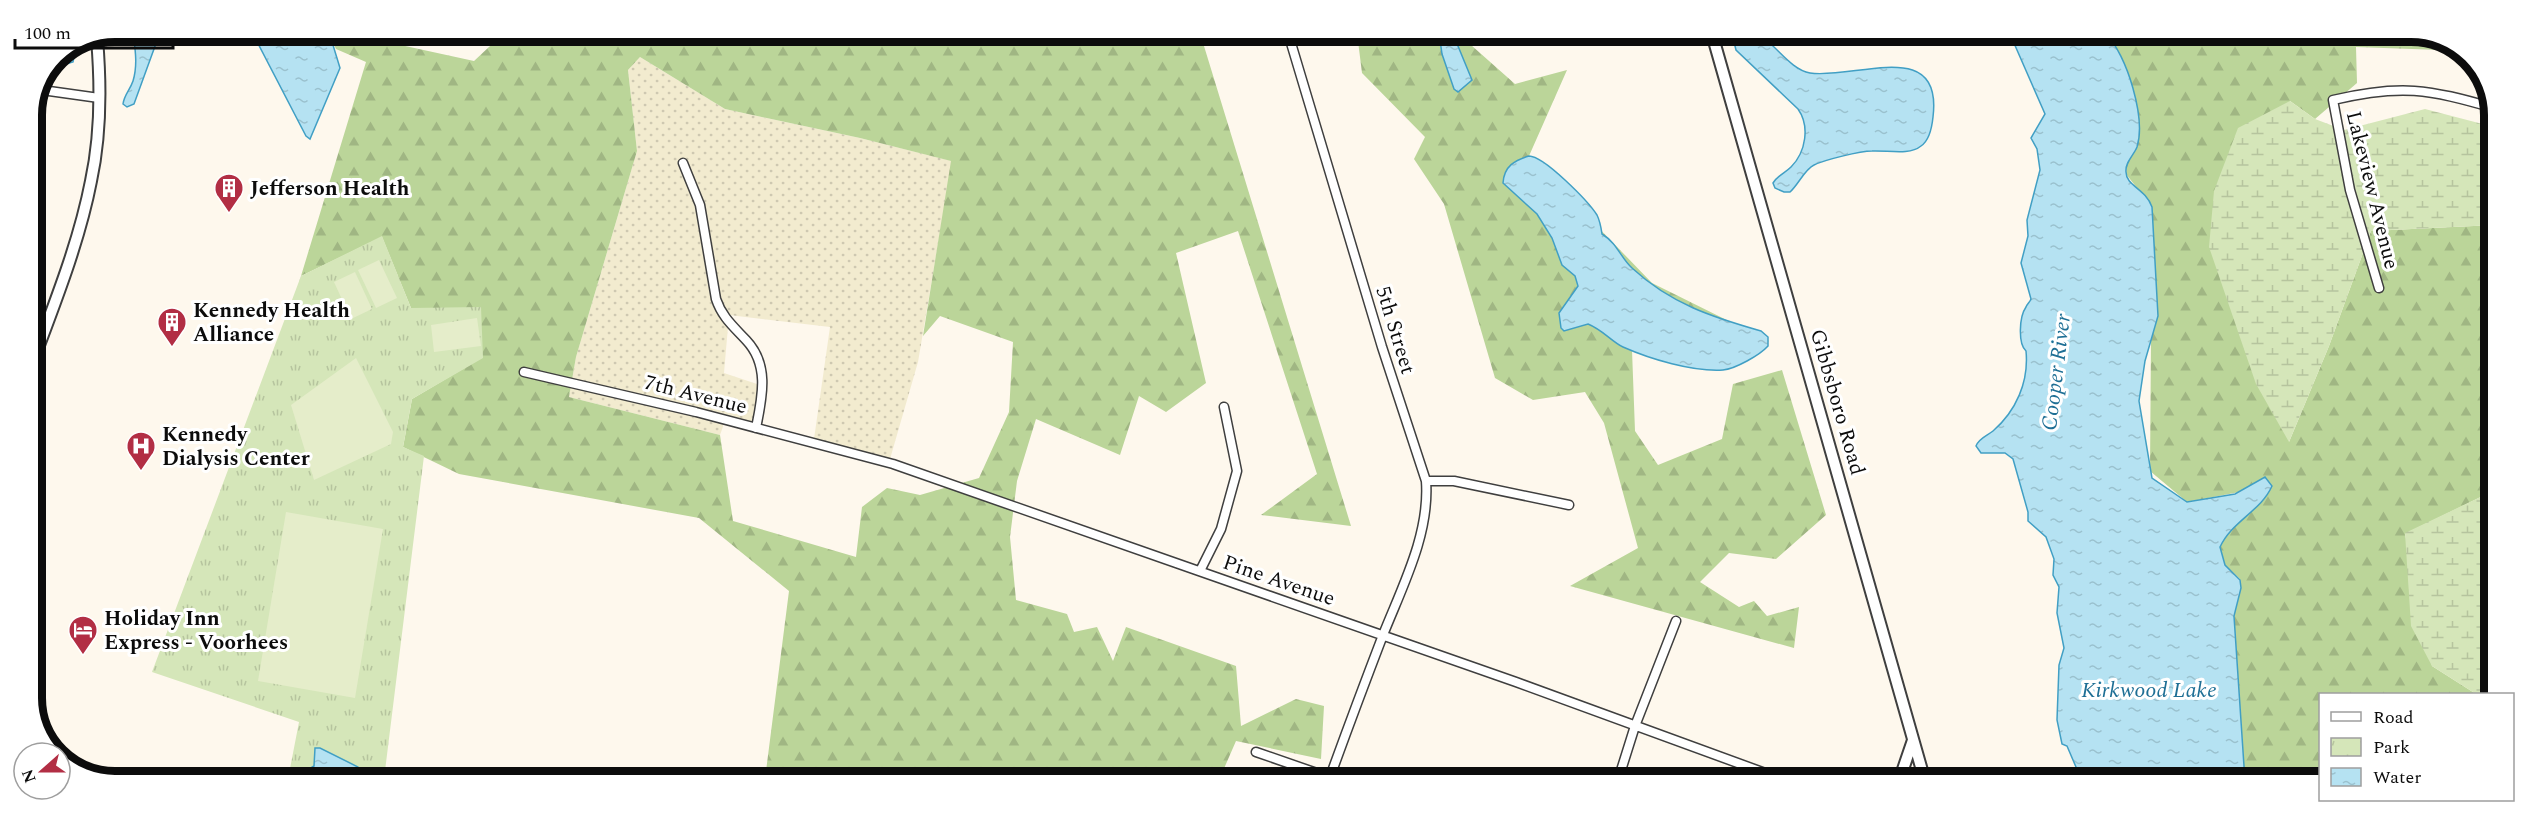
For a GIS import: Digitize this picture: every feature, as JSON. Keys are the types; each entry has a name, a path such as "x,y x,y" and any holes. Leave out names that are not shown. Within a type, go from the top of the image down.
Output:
{"street":[{"name":"5th Street","path":"1291,42 1382,347 1426,481 1428,497 1420,535 1337,771"},
{"name":"Gibbsboro Road","path":"1715,42 1922,771"},
{"path":"42,335 84,212 95,160 99,98 97,44"},
{"name":"Lakeview Avenue","path":"2379,288 2350,189 2333,100 2367,92 2414,89 2437,92 2483,105"},
{"path":"47,91 99,98"},
{"name":"7th Avenue","path":"524,372 756,428 764,392 758,359 749,343 721,314 716,299 700,205 683,163"},
{"path":"1200,571 1221,529 1238,471 1224,407"},
{"name":"Pine Avenue","path":"756,428 893,464 1759,771"},
{"path":"1426,481 1454,481 1569,505"},
{"path":"1621,771 1635,726 1676,621"},
{"path":"1902,771 1913,740"},
{"path":"1257,752 1311,771"}],"shaded area":[{"path":"640,57 725,109 860,138 952,161 918,362 888,466 813,446 830,327 729,315 724,373 760,385 753,429 725,421 720,435 569,397 576,357 637,151 628,70"}],"green space":[{"path":"333,42 387,42 474,61 494,42 1203,42 1351,526 1261,515 1317,474 1238,231 1176,253 1206,383 1166,412 1139,396 1120,455 1036,419 1017,481 1010,537 1016,600 1067,614 1074,632 1097,627 1113,661 1126,627 1236,666 1241,726 1296,699 1324,706 1321,759 1236,741 1223,771 766,771 789,591 699,518 459,474 403,447 412,399 483,357 411,308 382,237 301,276 366,62 336,49","holes":["640,57 725,109 860,138 951,161 923,336 940,316 1013,342 1009,412 979,478 920,495 887,488 862,507 856,557 733,521 720,435 569,397 576,357 637,151 628,70"]},
{"path":"1358,42 1471,42 1471,45 1515,84 1567,70 1529,156 1652,283 1769,341 1724,370 1632,350 1635,431 1658,465 1722,439 1733,384 1782,370 1826,515 1776,559 1729,553 1700,582 1739,607 1754,601 1767,616 1799,607 1794,648 1570,586 1638,548 1604,423 1585,392 1533,400 1495,378 1444,204 1414,159 1425,137 1362,73"},
{"path":"2107,42 2411,42 2430,44 2440,49 2356,47 2357,83 2315,119 2290,101 2289,442 2329,346 2371,231 2484,225 2484,495 2405,534 2432,666 2474,693 2319,693 2319,771 2244,771 2234,616 2241,588 2240,579 2225,565 2220,547 2226,535 2271,486 2187,502 2150,471 2152,207 2126,174 2133,88"},
{"path":"2290,101 2315,119 2344,130 2425,109 2484,124 2484,225 2371,231 2329,346 2289,442 2256,384 2209,247 2214,191 2238,128"},
{"path":"382,236 411,308 481,307 483,358 412,399 403,447 424,456 385,771 290,771 299,722 152,672 301,276"},
{"path":"379,260 397,298 376,308 358,270"},
{"path":"355,272 372,309 351,319 334,282"},
{"path":"477,318 481,346 434,352 431,325"},
{"path":"356,358 393,432 391,444 314,480 291,405"},
{"path":"2484,495 2484,693 2474,693 2432,666 2411,626 2405,533"},
{"path":"286,512 383,529 355,698 258,681"}],"water":[{"path":"134,42 157,42 134,104 127,107 123,104 133,81 136,56"},
{"path":"257,42 332,42 340,68 310,139 306,136"},
{"path":"1440,42 1458,42 1472,80 1458,92 1454,89"},
{"path":"1734,42 1768,42 1795,66 1810,73 1828,74 1892,67 1910,69 1924,77 1932,92 1933,117 1928,137 1921,146 1910,151 1866,151 1814,165 1790,192 1775,188 1773,183 1775,180 1791,167 1800,154 1805,139 1804,123 1798,109 1736,50"},
{"name":"Kirkwood Lake","path":"2014,42 2112,42 2121,56 2133,88 2139,120 2137,147 2126,168 2127,177 2145,195 2152,207 2158,316 2145,361 2139,401 2152,478 2187,502 2235,494 2265,477 2272,486 2261,502 2225,538 2220,547 2225,565 2240,580 2241,588 2234,616 2244,771 2078,771 2067,746 2062,744 2057,720 2059,665 2064,648 2057,613 2059,587 2053,575 2054,559 2046,537 2028,521 2028,512 2013,459 2005,453 1981,453 1976,446 2008,414 2023,385 2026,351 2022,343 2021,323 2024,311 2031,299 2021,263 2028,236 2027,220 2040,170 2037,149 2031,138 2045,114"},
{"path":"75,54 73,62 63,65 63,63"},
{"path":"1529,156 1545,163 1585,200 1597,215 1602,234 1612,242 1628,264 1647,280 1693,308 1761,331 1768,337 1768,346 1734,367 1711,370 1672,364 1634,352 1619,345 1588,324 1564,331 1561,328 1559,313 1578,286 1575,276 1562,265 1552,238 1537,214 1503,183 1508,168"},
{"path":"315,748 320,748 358,767 360,771 308,771 314,766"}],"place":[{"name":"Jefferson Health","path":"229,214"},
{"name":"Kennedy Health Alliance","path":"172,348"},
{"name":"Kennedy Dialysis Center","path":"141,472"},
{"name":"Holiday Inn Express - Voorhees","path":"83,656"}],"water label":[{"name":"Cooper River","path":"2055,372"}]}
